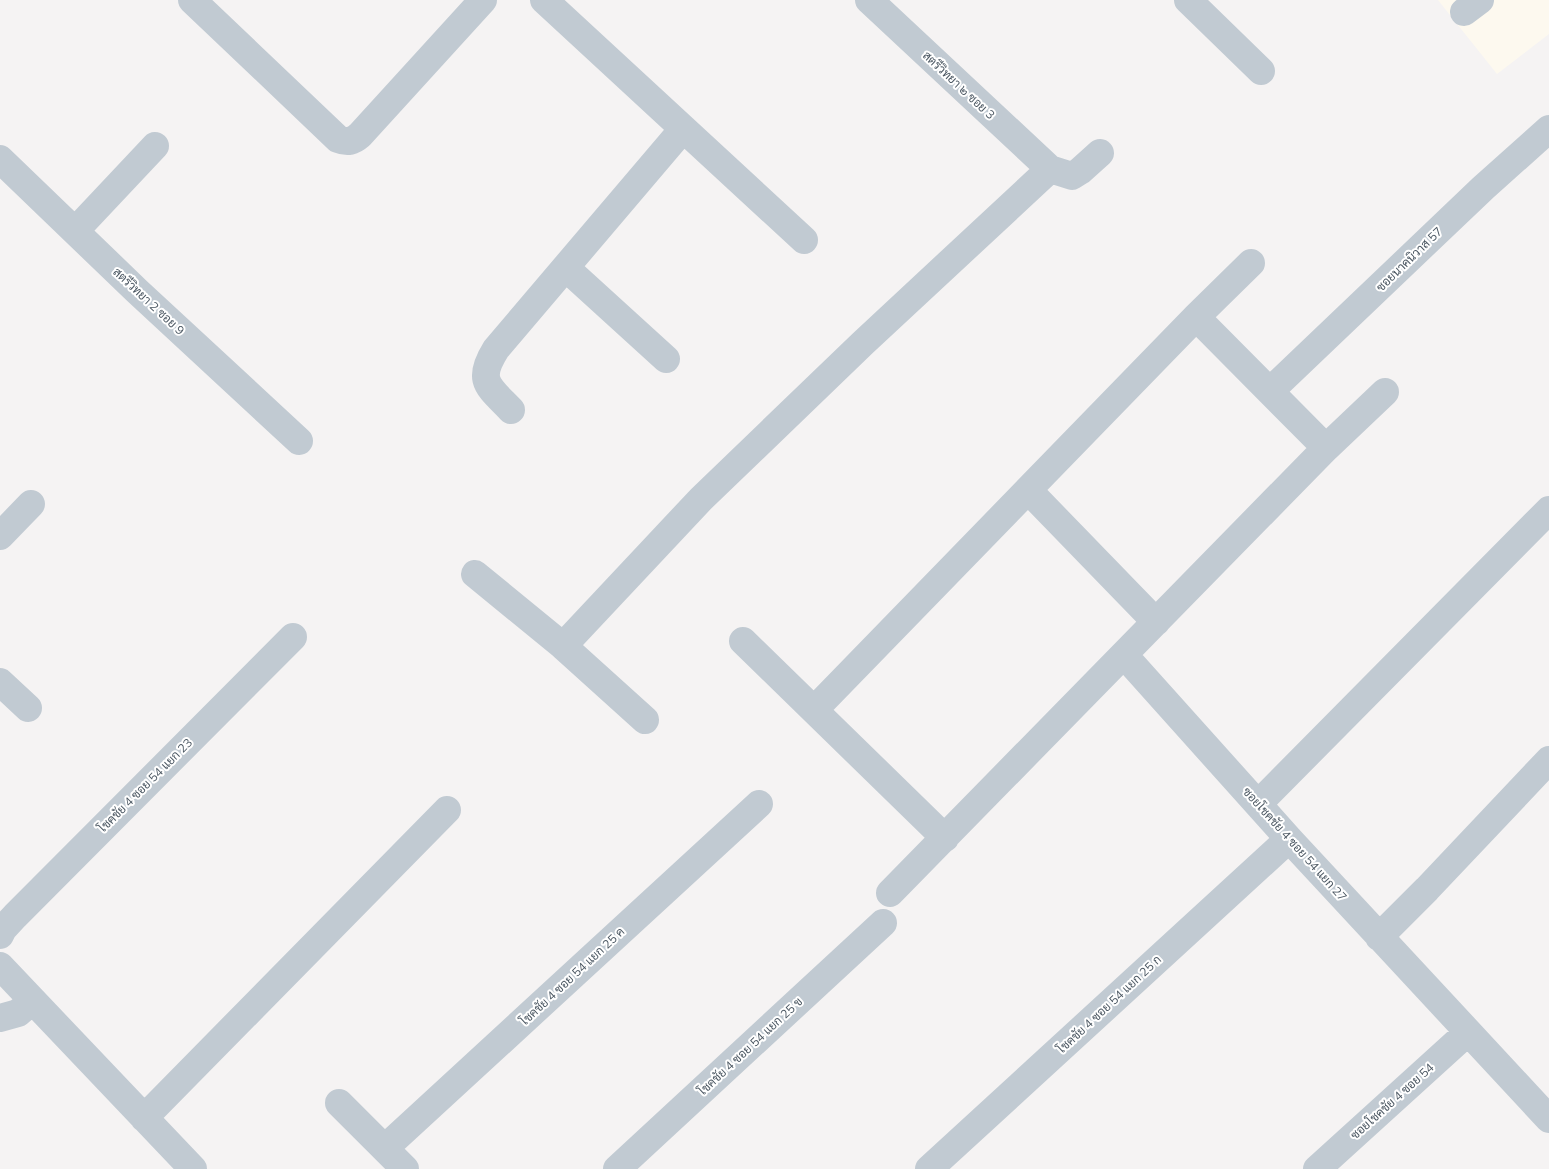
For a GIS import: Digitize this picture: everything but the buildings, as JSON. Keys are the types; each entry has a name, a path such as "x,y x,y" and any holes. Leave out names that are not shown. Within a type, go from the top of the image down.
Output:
{"street":[{"path":"192,0 338,139 345,142 353,140 360,135 483,0"},
{"path":"544,0 804,240"},
{"name":"สตรีวิทยา ๒ ซอย 3","path":"869,0 1050,169"},
{"path":"1204,5 1261,71"},
{"path":"511,410 490,388 485,376 488,363 496,349 683,129"},
{"name":"ซอยนาคนิวาส 57","path":"1270,391 1483,188 1549,129"},
{"path":"75,231 155,146"},
{"path":"563,646 701,499 863,343 1050,169 1072,176 1100,153"},
{"name":"สตรีวิทยา 2 ซอย 9","path":"0,159 299,441"},
{"path":"814,710 1251,263"},
{"path":"566,268 666,359"},
{"path":"1196,318 1326,448"},
{"path":"890,894 1326,448 1385,392"},
{"path":"1028,490 1156,622"},
{"path":"0,536 31,504"},
{"path":"1258,804 1549,510"},
{"path":"475,574 563,646 645,720"},
{"name":"โชคชัย 4 ซอย 54 แยก 23","path":"0,935 15,916 293,637"},
{"path":"743,641 946,838"},
{"name":"ซอยโชคชัย 4 ซอย 54 แยก 27","path":"1124,655 1288,840 1549,1119"},
{"path":"0,682 28,708"},
{"path":"1379,936 1427,889 1549,760"},
{"name":"โชคชัย 4 ซอย 54 แยก 25 ค","path":"385,1148 759,804"},
{"path":"144,1118 447,810"},
{"name":"โชคชัย 4 ซอย 54 แยก 25 ก","path":"929,1169 1288,840"},
{"name":"โชคชัย 4 ซอย 54 แยก 25 ข","path":"617,1169 883,923"},
{"path":"0,966 193,1169"},
{"path":"0,1018 18,1013 32,1001"},
{"name":"ซอยโชคชัย 4 ซอย 54","path":"1317,1169 1468,1032"},
{"path":"339,1102 405,1169"}],"shaded area":[{"path":"1438,0 1549,0 1549,34 1497,74"}]}
